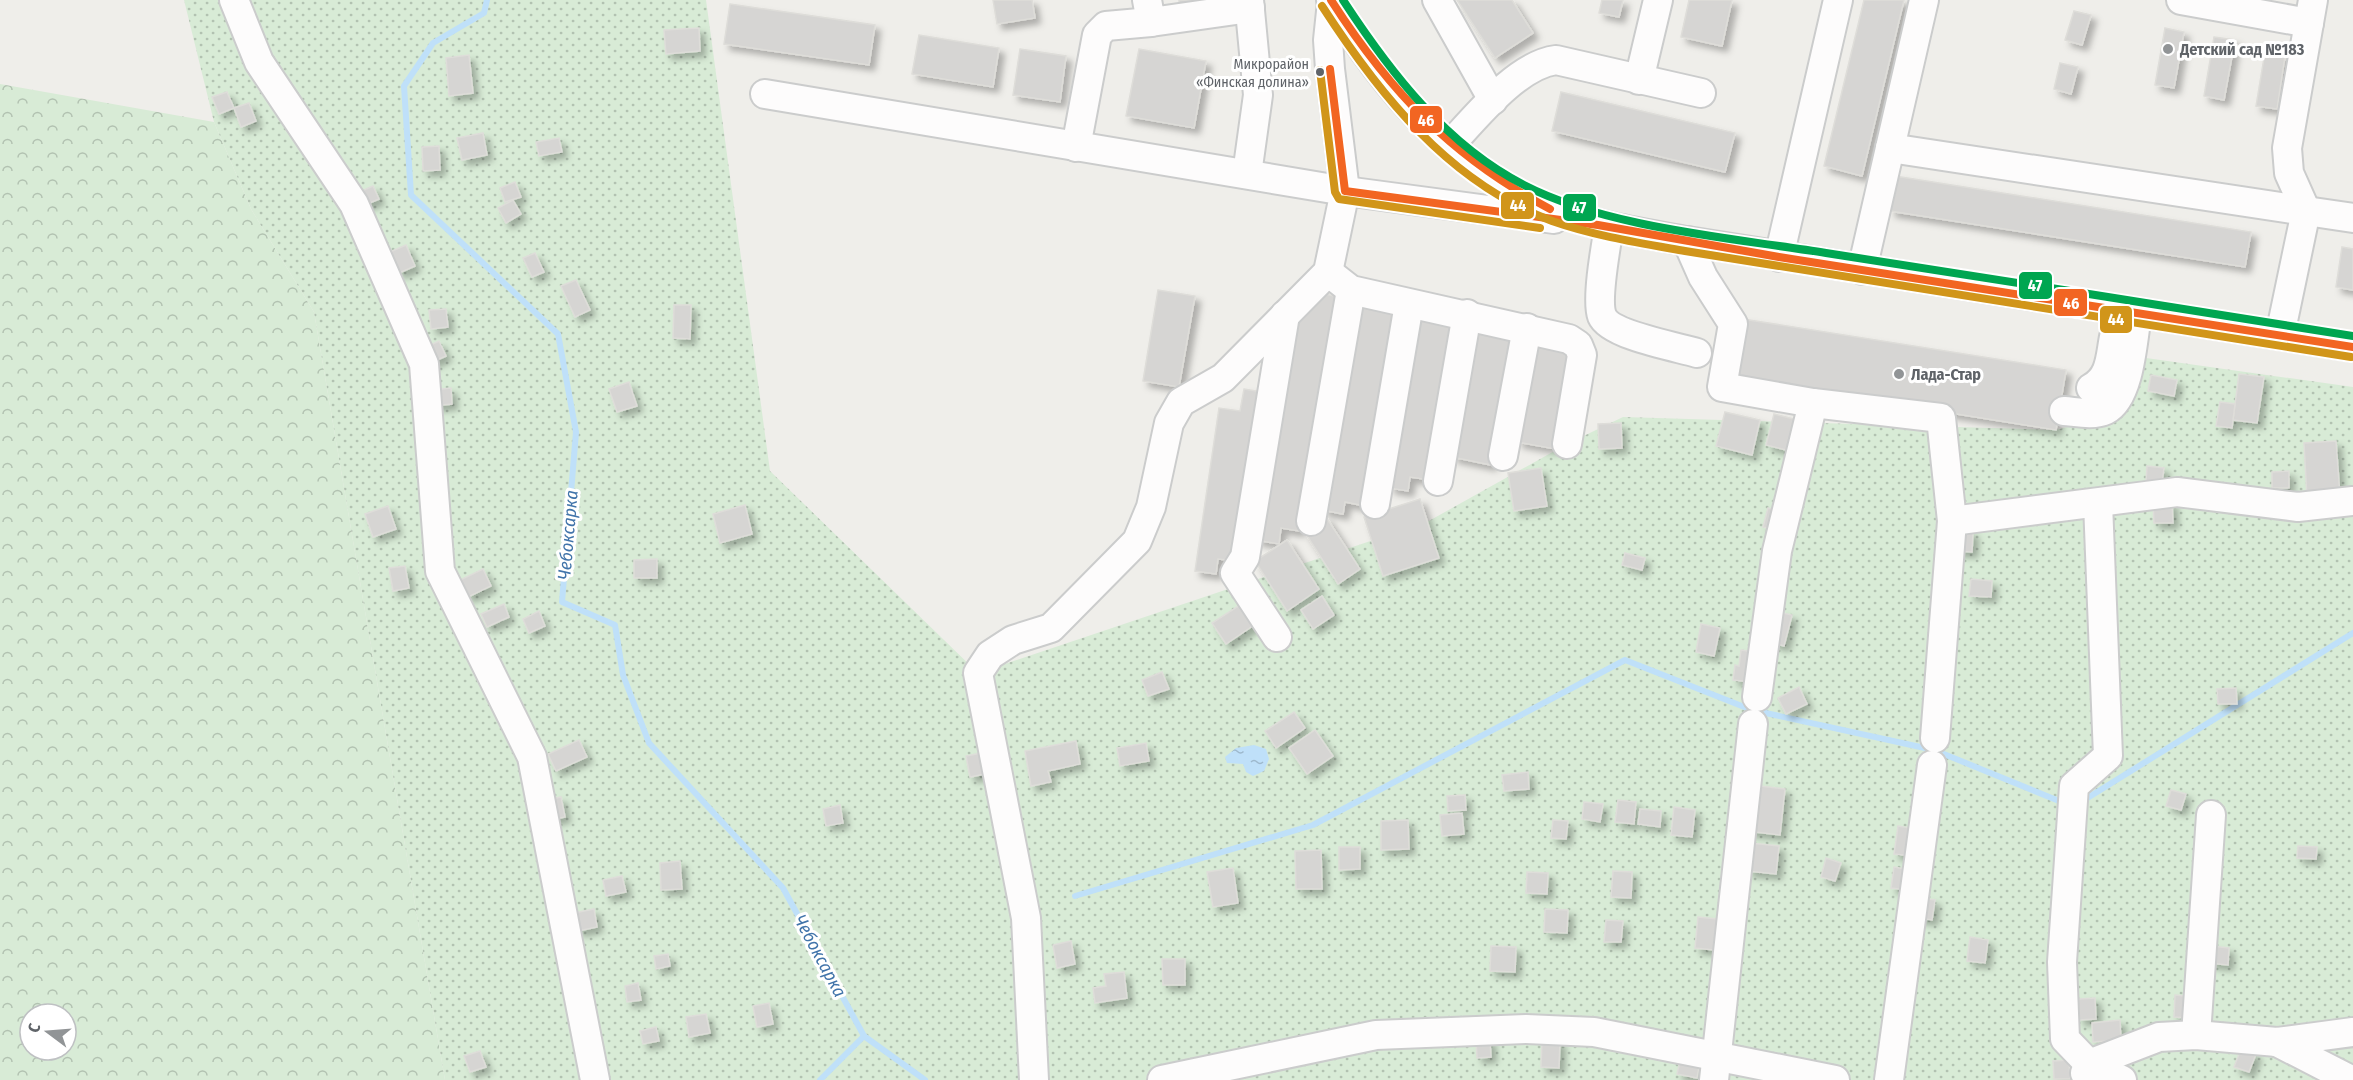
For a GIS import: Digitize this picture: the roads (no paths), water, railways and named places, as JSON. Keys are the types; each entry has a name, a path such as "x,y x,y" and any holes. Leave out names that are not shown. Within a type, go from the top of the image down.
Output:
{"street":[{"path":"234,0 259,62 354,204 424,364 440,571 532,757 595,1080"},
{"path":"1437,0 1494,100"},
{"path":"1640,80 1658,0"},
{"path":"1779,257 1838,0"},
{"path":"1862,270 1924,0"},
{"path":"2181,0 2311,11 2287,148 2289,173 2306,211 2280,335"},
{"path":"1332,1 1360,46 1401,97 1449,146 1518,194 1552,210 1603,226"},
{"path":"1034,1080 1026,918 978,673 990,655 1013,640 1051,627 1137,540 1151,507 1169,423 1181,402 1223,378 1328,272 1345,191 1328,40 1332,1"},
{"path":"1076,147 1097,35 1106,26 1149,11 1250,4 1258,95 1247,174"},
{"path":"1449,146 1526,71 1542,62 1556,60 1701,93"},
{"path":"765,94 1345,191 1603,226 1779,257 2353,347"},
{"path":"1890,148 2353,218"},
{"path":"1603,226 1601,314 1606,322 1622,332 1697,353"},
{"path":"1687,241 1703,277 1733,324 1722,387 1813,403 1941,418 1952,521 1934,752 1888,1080"},
{"path":"1328,272 1352,290 1527,328 1569,339 1578,345 1582,355 1568,444"},
{"path":"1311,520 1352,290"},
{"path":"1375,504 1409,304"},
{"path":"2091,388 2101,382 2107,373 2128,313"},
{"path":"2064,411 2089,414 2106,410 2116,402 2124,385 2128,313"},
{"path":"1438,481 1467,314"},
{"path":"1277,637 1235,573 1245,557 1285,315"},
{"path":"1503,456 1527,328"},
{"path":"1716,1068 1755,711 1778,551 1813,403"},
{"path":"1952,521 2177,492 2298,507 2353,501"},
{"path":"2098,503 2108,756 2074,786 2062,962 2065,1039 2085,1072 2122,1080"},
{"path":"2196,1035 2211,815"},
{"path":"1162,1080 1376,1035 1527,1029 1594,1032 1716,1068 1835,1080"},
{"path":"2085,1072 2159,1037 2196,1035 2277,1042 2353,1032"},
{"path":"2277,1042 2351,1080"}],"water":[{"path":"1254,745 1266,749 1269,759 1264,771 1253,776 1246,772 1243,764 1227,763 1225,757 1236,748"}],"waterway":[{"name":"Чебоксарка","path":"487,0 484,13 433,43 404,86 411,195 558,334 576,432 562,602 615,625 623,675 649,743 783,888 864,1036 820,1080"},
{"path":"2081,802 2353,633"},
{"path":"1075,896 1313,825 1625,660 1752,710 1934,750 2064,803"},
{"path":"864,1036 925,1080"}],"place":[{"name":"Детский сад №183","path":"2168,49"},
{"name":"Микрорайон «Финская долина»","path":"1320,72"},
{"name":"Лада-Стар","path":"1899,374"}]}
